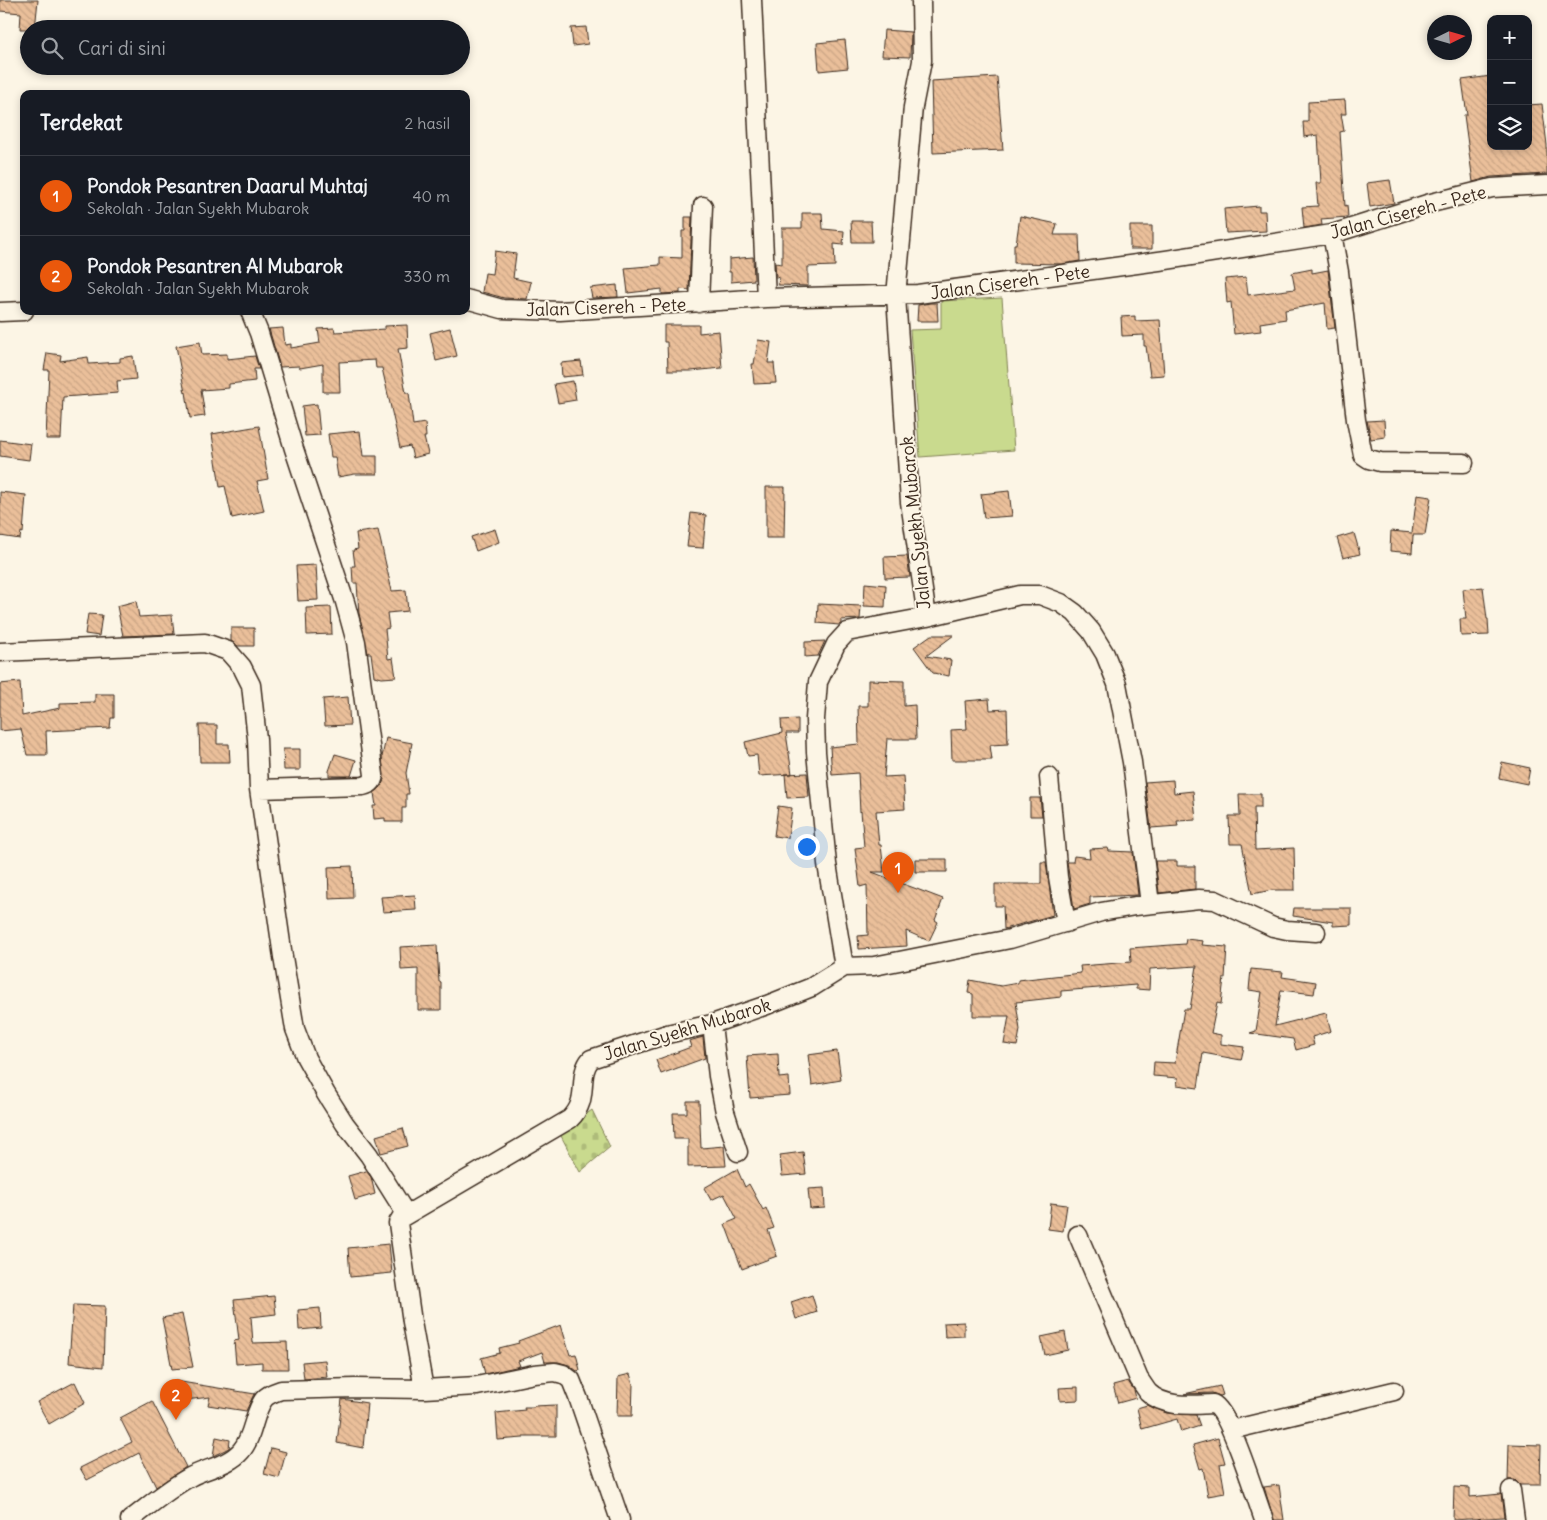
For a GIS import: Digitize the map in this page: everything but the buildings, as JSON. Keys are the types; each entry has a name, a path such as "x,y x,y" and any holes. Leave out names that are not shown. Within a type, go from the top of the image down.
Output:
{"street":[{"path":"752,0 766,298"},
{"name":"Jalan Syekh Mubarok","path":"406,1214 570,1119 580,1107 586,1064 591,1059 667,1034 712,1024 767,1005 812,987 844,967 827,864 816,752 815,719 818,682 836,644 847,632 927,617 910,502 896,296 913,106 922,61 921,0"},
{"name":"Jalan Cisereh - Pete","path":"470,300 502,310 560,311 766,298 918,294 1166,260 1332,234 1427,204 1492,188 1547,185"},
{"path":"699,303 702,206"},
{"path":"1332,234 1356,420 1363,455 1380,462 1464,463"},
{"path":"0,312 20,311"},
{"path":"251,315 345,602 356,642 374,775 373,780 363,786 259,789"},
{"path":"927,617 1020,595 1040,595 1061,604 1075,614 1090,631 1105,654 1118,684 1132,762 1150,904"},
{"path":"0,652 206,643 228,651 242,667 251,686 257,739 259,789 295,1029 306,1058 326,1094 345,1124 369,1155 406,1214 398,1223 409,1304 424,1389"},
{"path":"1049,777 1058,877 1066,923"},
{"path":"844,967 874,966 1010,939 1101,912 1199,899 1216,900 1273,927 1316,932"},
{"path":"712,1024 721,1094 738,1152"},
{"path":"1078,1236 1139,1379 1148,1392 1172,1404 1213,1404 1217,1406 1232,1430 1264,1520"},
{"path":"130,1520 162,1495 191,1476 231,1460 239,1453 247,1444 265,1399 272,1393 288,1389 424,1389 476,1386 534,1374 556,1372 563,1374 570,1380 579,1400 620,1520"},
{"path":"1232,1430 1394,1391"},
{"path":"1511,1490 1515,1520"}],"green space":[{"path":"1002,298 1014,450 920,457 910,330 941,329 941,301"},
{"path":"592,1110 610,1147 580,1172 560,1134"}],"place":[{"name":"Pondok Pesantren Daarul Muhtaj","path":"898,893"},
{"name":"Pondok Pesantren Al Mubarok","path":"176,1420"}]}
